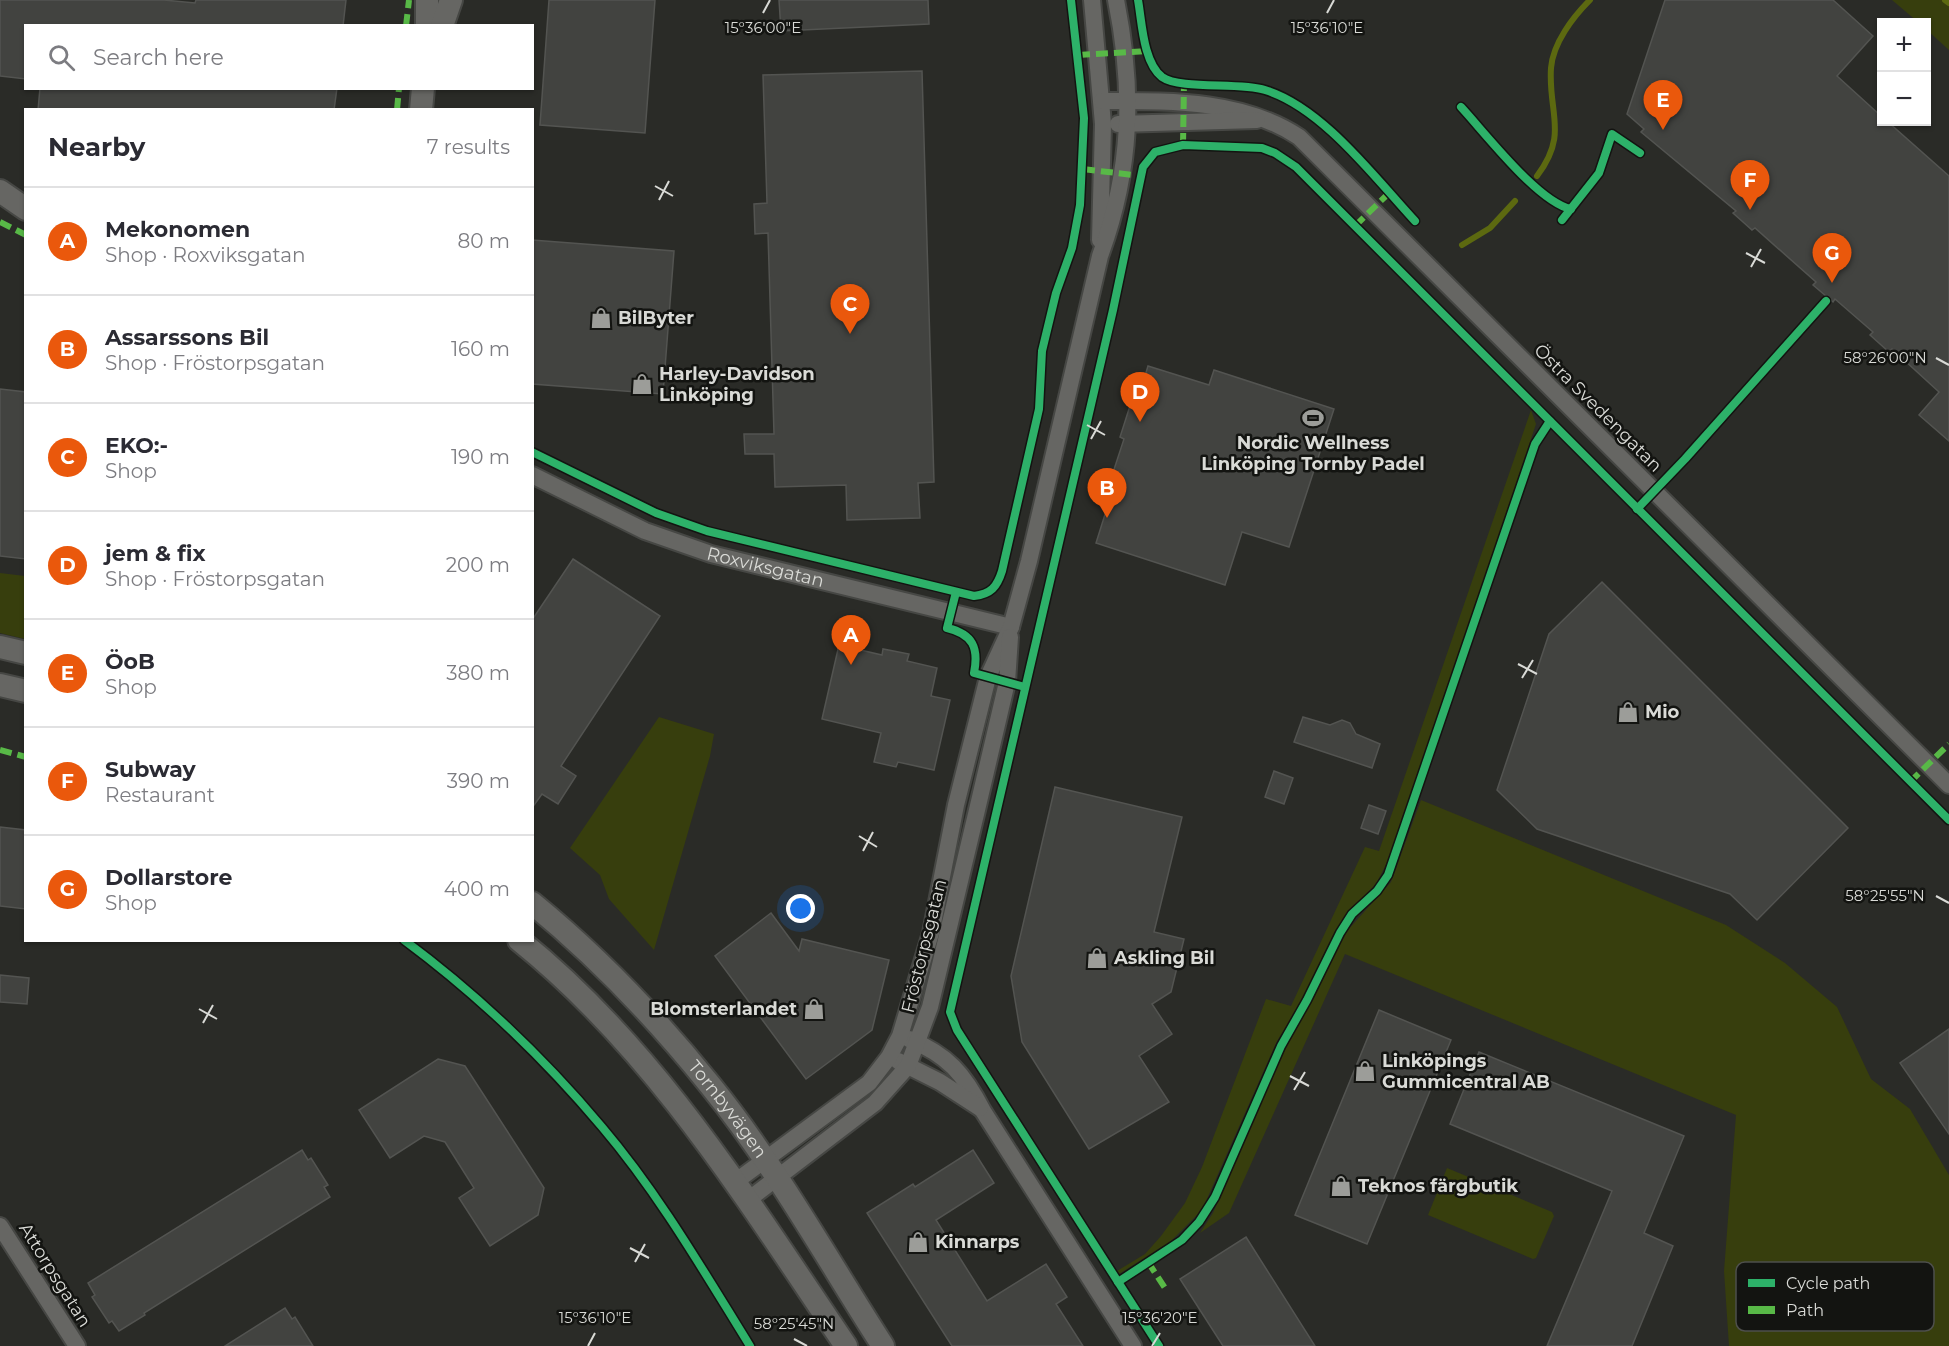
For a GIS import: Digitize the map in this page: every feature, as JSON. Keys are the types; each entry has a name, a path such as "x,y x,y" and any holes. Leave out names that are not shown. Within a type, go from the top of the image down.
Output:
{"main road":[{"path":"427,24 428,0"},
{"path":"443,24 451,0"},
{"path":"421,108 423,90"},
{"path":"0,191 24,208"},
{"path":"0,647 24,653"},
{"path":"0,685 24,691"},
{"name":"Tornbyvägen","path":"534,905 597,960 644,1008 711,1086 770,1170 883,1346"},
{"name":"Tornbyvägen","path":"521,942 618,1034 680,1107 748,1200 846,1346"}],"street":[{"name":"Fröstorpsgatan","path":"1092,0 1103,124 1100,255"},
{"name":"Fröstorpsgatan","path":"748,1200 770,1170 868,1083 890,1057 900,1036 931,933 956,805 988,677 1011,627 1032,550 1100,255 1114,216 1127,125 1128,101 1126,53 1116,0"},
{"name":"Östra Svedengatan","path":"1102,101 1227,107 1264,119 1299,137 1949,785"},
{"name":"Östra Svedengatan","path":"1103,124 1264,119"},
{"name":"Roxviksgatan","path":"534,476 645,531 693,548 1011,627"},
{"name":"Fröstorpsgatan","path":"735,1182 770,1170 874,1103 908,1066 919,1043 930,1007 1007,682 1011,627"},
{"path":"900,1036 919,1043 942,1056 968,1082 983,1111 1133,1346"},
{"path":"890,1057 963,1095 983,1111"},
{"name":"Attorpsgatan","path":"0,1226 76,1346"}],"green space":[{"path":"1892,0 1949,0 1949,50 1931,34 1931,18 1913,18"},
{"path":"1531,410 1536,424 1393,851 1376,884 1344,917 1305,997 1277,1041 1202,1210 1171,1241 1119,1274 1117,1271 1145,1254 1185,1203 1202,1167 1266,999 1291,1006 1365,847 1379,851"},
{"path":"0,573 24,576 24,639 0,633"},
{"path":"659,717 714,734 710,756 654,950 609,899 600,875 570,848"},
{"path":"1421,800 1726,925 1785,963 1837,1007 1871,1079 1910,1109 1949,1175 1949,1346 1729,1346 1724,1271 1736,1115 1345,954 1229,1213 1200,1233 1213,1213 1277,1065 1347,931 1391,882"},
{"path":"1447,1168 1552,1212 1554,1216 1536,1258 1533,1259 1428,1215"}],"building":[{"path":"0,0 164,0 195,3 196,0 346,0 343,24 24,24 24,79 0,76"},
{"path":"549,0 655,0 645,133 540,125"},
{"path":"779,0 928,0 929,24 781,31"},
{"path":"1665,0 1833,0 1873,36 1837,76 1877,112 1877,126 1893,126 1949,176 1949,441 1919,415 1939,392 1892,349 1889,352 1880,344 1870,335 1873,332 1835,299 1833,302 1813,285 1816,282 1755,228 1752,230 1733,213 1736,211 1641,132 1644,129 1627,114"},
{"path":"922,71 934,482 918,483 920,518 847,520 846,485 775,487 774,454 745,454 744,434 774,434 768,233 755,234 754,204 767,203 763,75"},
{"path":"40,90 337,90 334,108 38,108"},
{"name":"BilByter","path":"534,240 674,251 663,394 534,384"},
{"path":"1148,366 1209,385 1214,370 1334,409 1289,547 1242,532 1225,585 1096,543 1107,508 1102,506 1124,439 1120,437 1137,384 1142,386"},
{"path":"0,389 24,392 24,559 0,556"},
{"path":"573,559 660,616 561,766 576,776 558,804 542,794 534,805 534,617"},
{"name":"Mio","path":"1602,582 1848,828 1757,920 1730,894 1537,829 1497,790 1549,634"},
{"path":"839,645 882,655 883,649 909,654 907,661 937,668 931,696 950,700 934,770 898,762 896,767 874,762 881,733 822,719"},
{"path":"1303,717 1330,725 1342,720 1350,723 1356,734 1380,744 1372,768 1294,742"},
{"path":"1274,771 1293,778 1284,804 1265,797"},
{"name":"Askling Bil","path":"1055,787 1182,817 1154,932 1184,939 1171,992 1152,1004 1172,1034 1139,1056 1169,1102 1089,1149 1022,1042 1011,976"},
{"path":"1369,805 1386,811 1378,834 1361,828"},
{"path":"0,827 24,830 24,909 0,906"},
{"name":"Blomsterlandet","path":"771,913 799,951 802,939 889,960 872,1030 806,1079 715,956"},
{"path":"0,975 29,978 27,1004 0,1002"},
{"path":"1379,1010 1451,1040 1367,1244 1295,1215"},
{"path":"1949,1029 1949,1134 1900,1063"},
{"path":"1479,1052 1684,1136 1644,1233 1673,1246 1632,1346 1547,1346 1612,1191 1450,1124"},
{"path":"438,1059 465,1066 544,1188 538,1215 490,1246 459,1198 474,1188 445,1142 424,1136 390,1158 359,1110"},
{"path":"302,1150 308,1160 311,1158 328,1185 324,1187 330,1197 119,1331 112,1321 109,1323 92,1297 95,1295 88,1283"},
{"name":"Kinnarps","path":"973,1150 994,1183 936,1220 987,1301 1046,1264 1067,1297 1056,1304 1083,1346 952,1346 867,1213 913,1184 915,1187"},
{"path":"1246,1237 1315,1346 1223,1346 1180,1279"},
{"path":"285,1308 292,1319 295,1317 313,1346 225,1346"}],"waterway":[{"path":"1537,176 1547,161 1555,135 1551,68 1556,49 1565,31 1590,0"},
{"path":"1945,0 1949,3"},
{"path":"1462,245 1490,228 1515,201"}],"marked path":[{"path":"406,24 409,0"},
{"path":"1078,55 1149,51"},
{"path":"1183,145 1184,84"},
{"path":"397,108 399,90"},
{"path":"1083,169 1141,176"},
{"path":"1355,226 1389,193"},
{"path":"0,222 24,234"},
{"path":"1910,782 1949,744"},
{"path":"0,750 24,756"},
{"path":"1148,1262 1167,1291"}],"cycle path":[{"path":"534,453 656,513 707,531 974,596 985,594 993,589 1002,571 1039,409 1042,351 1056,293 1072,248 1080,205 1084,118 1071,0"},
{"path":"1138,0 1147,52 1162,77 1171,81 1196,85 1254,88 1286,99 1327,128 1365,165 1415,221"},
{"path":"1461,107 1528,181 1558,204 1571,209"},
{"path":"1562,220 1599,173 1612,134 1640,153"},
{"path":"1159,1346 957,1030 950,1012 1113,310 1143,167 1155,152 1183,145 1262,148 1275,153 1296,167 1949,820"},
{"path":"1637,509 1685,459 1826,301"},
{"path":"1118,1282 1182,1240 1199,1222 1215,1197 1281,1046 1340,933 1352,914 1377,891 1388,875 1535,444 1550,421"},
{"path":"956,592 947,628 963,634 972,643 976,656 974,673 1025,687"},
{"path":"407,942 484,1005 580,1101 623,1153 662,1206 750,1346"}],"place":[{"name":"ÖoB","path":"1663,130"},
{"name":"Subway","path":"1750,210"},
{"name":"Dollarstore","path":"1832,283"},
{"name":"BilByter","path":"601,318"},
{"name":"EKO:-","path":"850,334"},
{"name":"Harley-Davidson Linköping","path":"642,384"},
{"name":"Nordic Wellness Linköping Tornby Padel","path":"1313,418"},
{"name":"jem & fix","path":"1140,422"},
{"name":"Assarssons Bil","path":"1107,518"},
{"name":"Mekonomen","path":"851,665"},
{"name":"Mio","path":"1628,712"},
{"name":"Askling Bil","path":"1097,958"},
{"name":"Blomsterlandet","path":"814,1009"},
{"name":"Linköpings Gummicentral AB","path":"1365,1071"},
{"name":"Teknos färgbutik","path":"1341,1186"},
{"name":"Kinnarps","path":"918,1242"}]}
